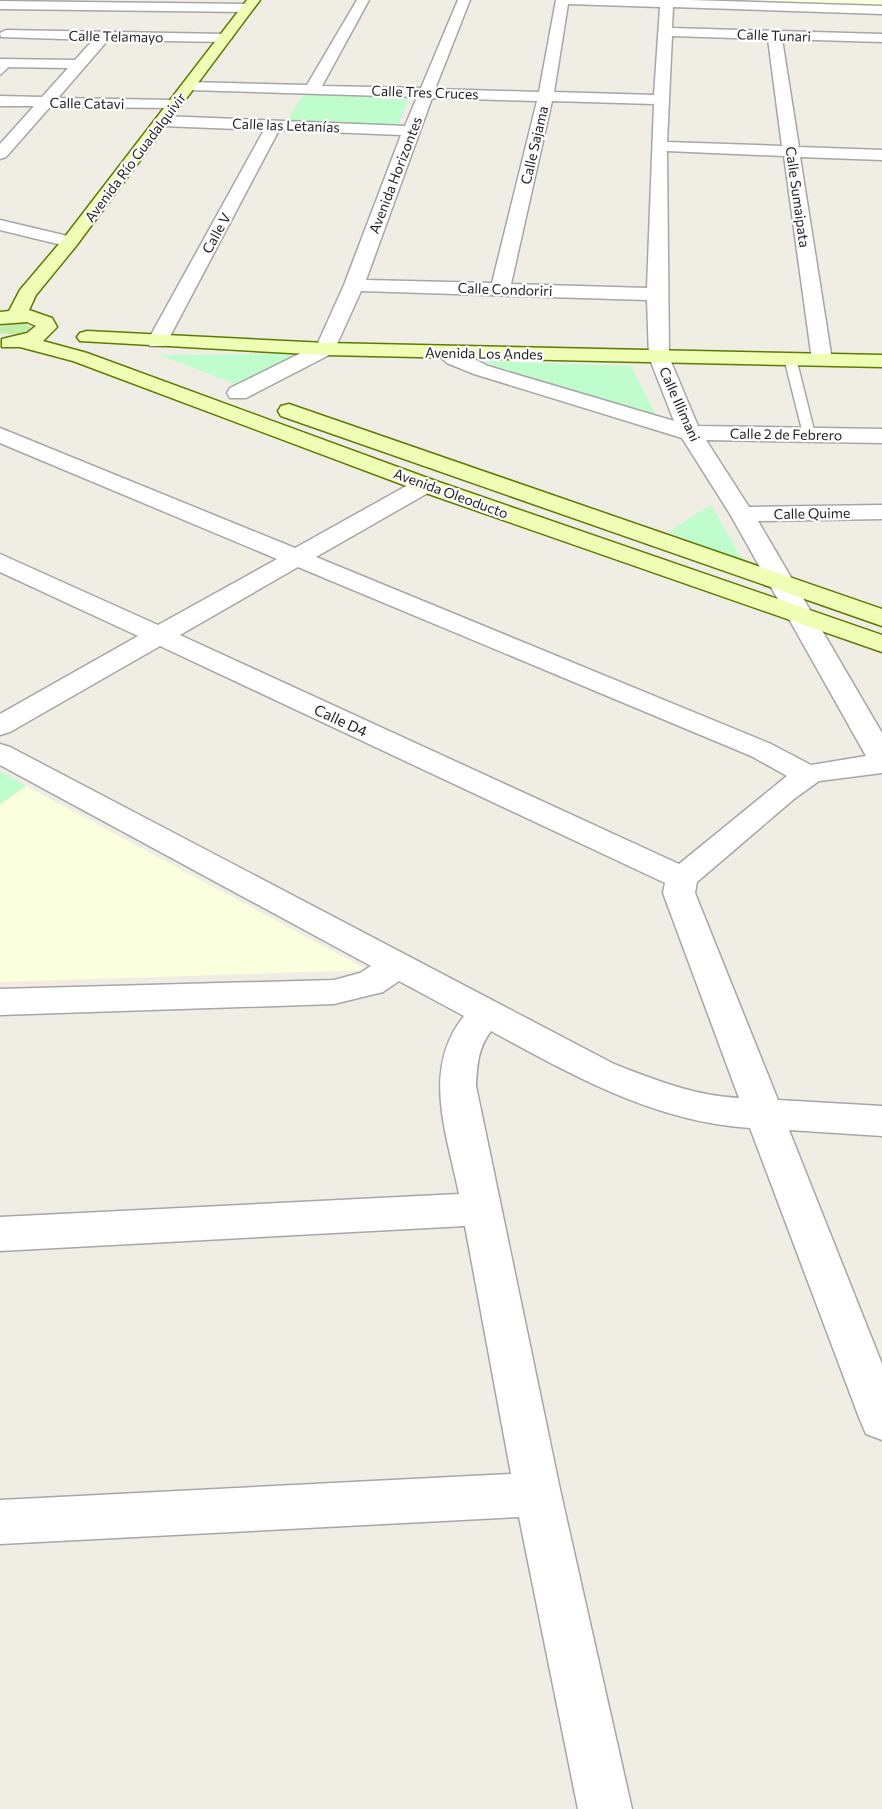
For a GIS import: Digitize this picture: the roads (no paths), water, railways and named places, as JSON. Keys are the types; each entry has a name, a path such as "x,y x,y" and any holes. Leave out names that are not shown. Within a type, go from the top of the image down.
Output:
{"street":[{"path":"313,88 363,0"},
{"name":"Avenida Horizontes","path":"326,349 354,285 411,131 464,0"},
{"name":"Calle Sajama","path":"500,288 546,95 562,0"},
{"path":"569,0 877,10 882,36"},
{"name":"Calle Illimani","path":"666,2 659,146 657,294 659,357 690,434 742,514 879,752"},
{"path":"3,37 35,3"},
{"path":"0,5 35,3 251,4"},
{"name":"Avenida Río Guadalquivir","path":"5,316 27,294 70,242 251,4"},
{"name":"Calle Tunari","path":"666,32 882,36"},
{"name":"Calle Sumaipata","path":"774,34 822,360"},
{"path":"0,154 104,36"},
{"name":"Calle Telamayo","path":"3,37 225,38"},
{"path":"3,67 81,64"},
{"name":"Calle Tres Cruces","path":"189,86 660,100"},
{"name":"Calle Catavi","path":"0,101 174,105"},
{"name":"Calle las Letanías","path":"162,121 411,131"},
{"name":"Calle V","path":"154,351 275,124"},
{"path":"659,146 882,155"},
{"path":"0,225 70,242"},
{"name":"Calle Condoriri","path":"354,285 657,294"},
{"path":"5,316 38,318 47,327 154,351"},
{"path":"10,342 34,338 47,327"},
{"name":"Avenida Oleoducto","path":"10,342 80,357 425,485 882,644"},
{"name":"Avenida Los Andes","path":"154,351 326,349 882,361"},
{"name":"Avenida Oleoducto","path":"326,349 227,389 882,618"},
{"name":"Calle 2 de Febrero","path":"445,352 454,359 481,369 690,434 882,436"},
{"path":"0,435 761,750 808,775"},
{"path":"0,726 425,485"},
{"name":"Calle Quime","path":"742,514 882,512"},
{"name":"Calle D4","path":"0,562 682,878"},
{"path":"879,752 808,775 682,878 679,893 686,917 882,1420"},
{"path":"0,753 601,1074 657,1096 712,1111 882,1121"},
{"path":"0,1002 334,992 371,984 396,966"},
{"path":"486,1014 468,1034 459,1054 457,1086 538,1494 605,1809"},
{"path":"0,1234 483,1209"},
{"path":"0,1522 538,1494"}],"lane":[{"path":"790,358 809,434"}]}
